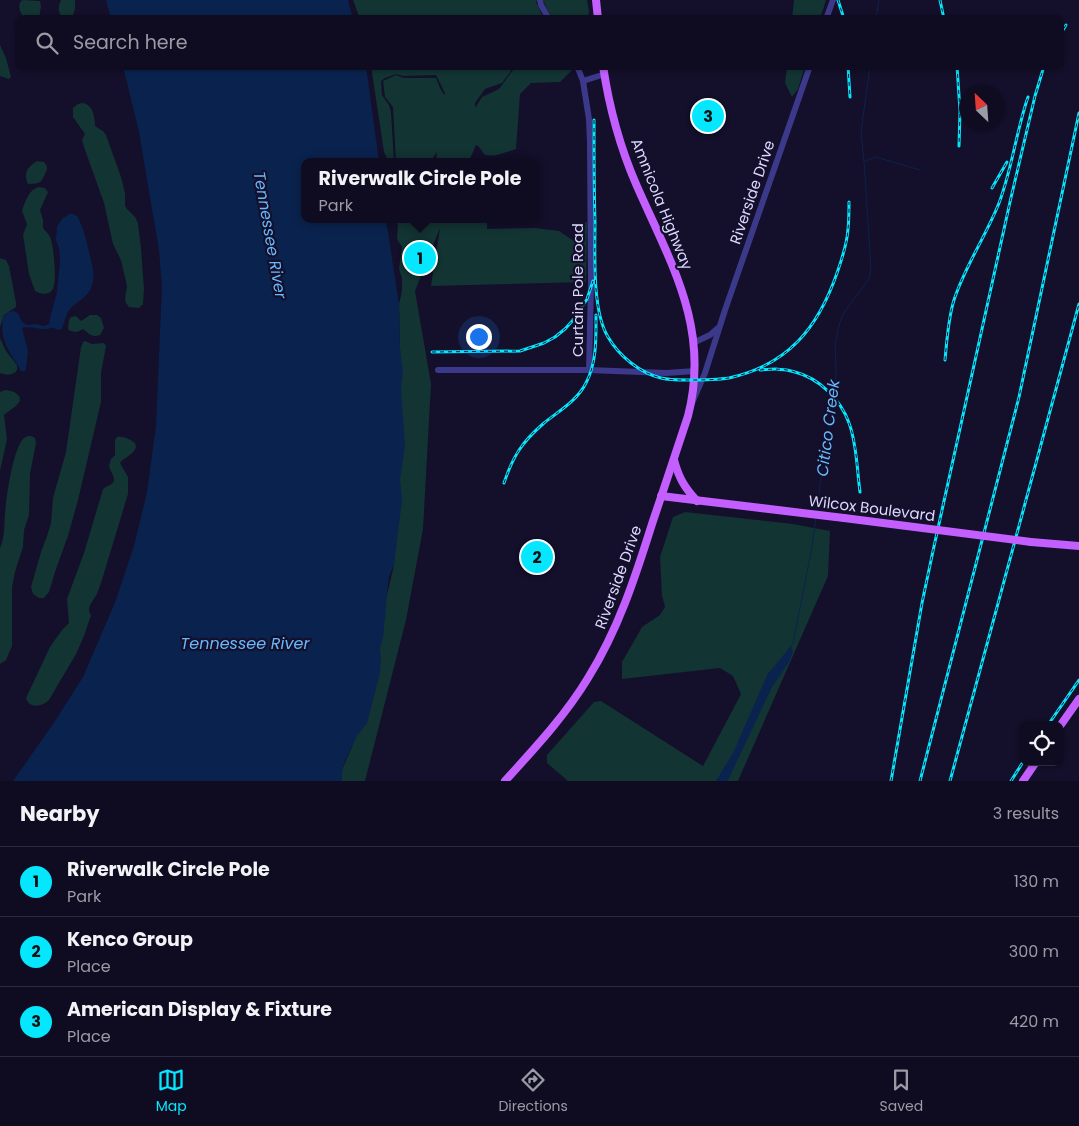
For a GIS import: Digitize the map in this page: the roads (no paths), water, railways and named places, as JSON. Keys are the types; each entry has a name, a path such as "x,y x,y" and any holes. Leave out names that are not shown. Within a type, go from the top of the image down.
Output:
{"main road":[{"path":"596,0 598,15"},
{"name":"Amnicola Highway","path":"604,70 616,126 625,154 683,293 689,312 694,353"},
{"name":"Riverside Drive","path":"505,781 534,751 557,723 578,694 612,634 626,602 690,409 695,371 694,353"},
{"path":"674,460 681,481 697,501"},
{"name":"Wilcox Boulevard","path":"661,496 1031,542 1079,546"},
{"path":"1064,721 1079,699"},
{"path":"1023,781 1033,766"}],"street":[{"path":"540,0 540,5 546,15"},
{"path":"827,15 833,0"},
{"name":"Curtain Pole Road","path":"438,370 589,370 591,286 590,143 589,119 583,81 579,70"},
{"path":"583,81 604,70"},
{"name":"Riverside Drive","path":"690,409 705,373 809,70"},
{"path":"693,342 710,335 720,325"},
{"path":"589,370 695,371"}],"water":[{"path":"106,0 348,0 352,15 110,15"},
{"name":"Tennessee River","path":"124,70 367,70 378,158 301,158 301,223 387,223 399,304 400,350 403,372 401,388 405,445 400,480 402,500 394,565 389,576 383,638 380,648 380,673 367,723 357,736 344,763 342,781 13,781 83,677 116,600 134,546 147,492 156,426 162,286 159,250 139,132"},
{"path":"69,214 77,216 84,231 93,269 92,286 86,295 68,311 61,330 22,328 28,351 25,371 21,371 4,341 2,331 3,318 12,311 15,311 26,325 36,324 44,326 49,324 57,292 60,261 56,240 57,227 62,219"},
{"path":"791,646 793,652 789,662 772,687 729,778 727,781 716,781 734,751 767,675"}],"waterway":[{"name":"Citico Creek","path":"877,15 879,0"},
{"name":"Citico Creek","path":"817,510 823,461 835,398 835,344 840,322 845,311 869,279 871,269 861,132 869,70"},
{"path":"865,161 876,157 920,170"},
{"name":"Citico Creek","path":"790,648 793,643 816,517"}],"railway":[{"path":"838,0 843,15"},
{"path":"940,0 943,15"},
{"path":"848,70 850,97"},
{"path":"957,70 960,111 959,146"},
{"path":"891,781 933,551 1010,202 1043,70"},
{"path":"945,360 949,322 954,300 999,203 1028,97"},
{"path":"920,781 1019,397 1079,113"},
{"path":"594,120 595,266 599,313 608,337 618,351 631,363 653,376 677,380 729,378 750,372 784,354 810,327 829,293 847,240 849,202"},
{"path":"992,188 1007,162"},
{"path":"432,352 520,351 544,343 555,337 574,319 587,299 593,281"},
{"path":"950,781 1079,304"},
{"path":"504,483 511,465 524,443 544,423 573,400 586,383 594,358 596,315"},
{"path":"760,370 782,369 804,375 821,385 835,398 841,406 852,431 860,492"},
{"path":"1051,721 1079,680"},
{"path":"1011,781 1020,766"}],"place":[{"name":"American Display & Fixture","path":"708,116"},
{"name":"Riverwalk Circle Pole","path":"420,258"},
{"name":"Kenco Group","path":"537,557"}]}
